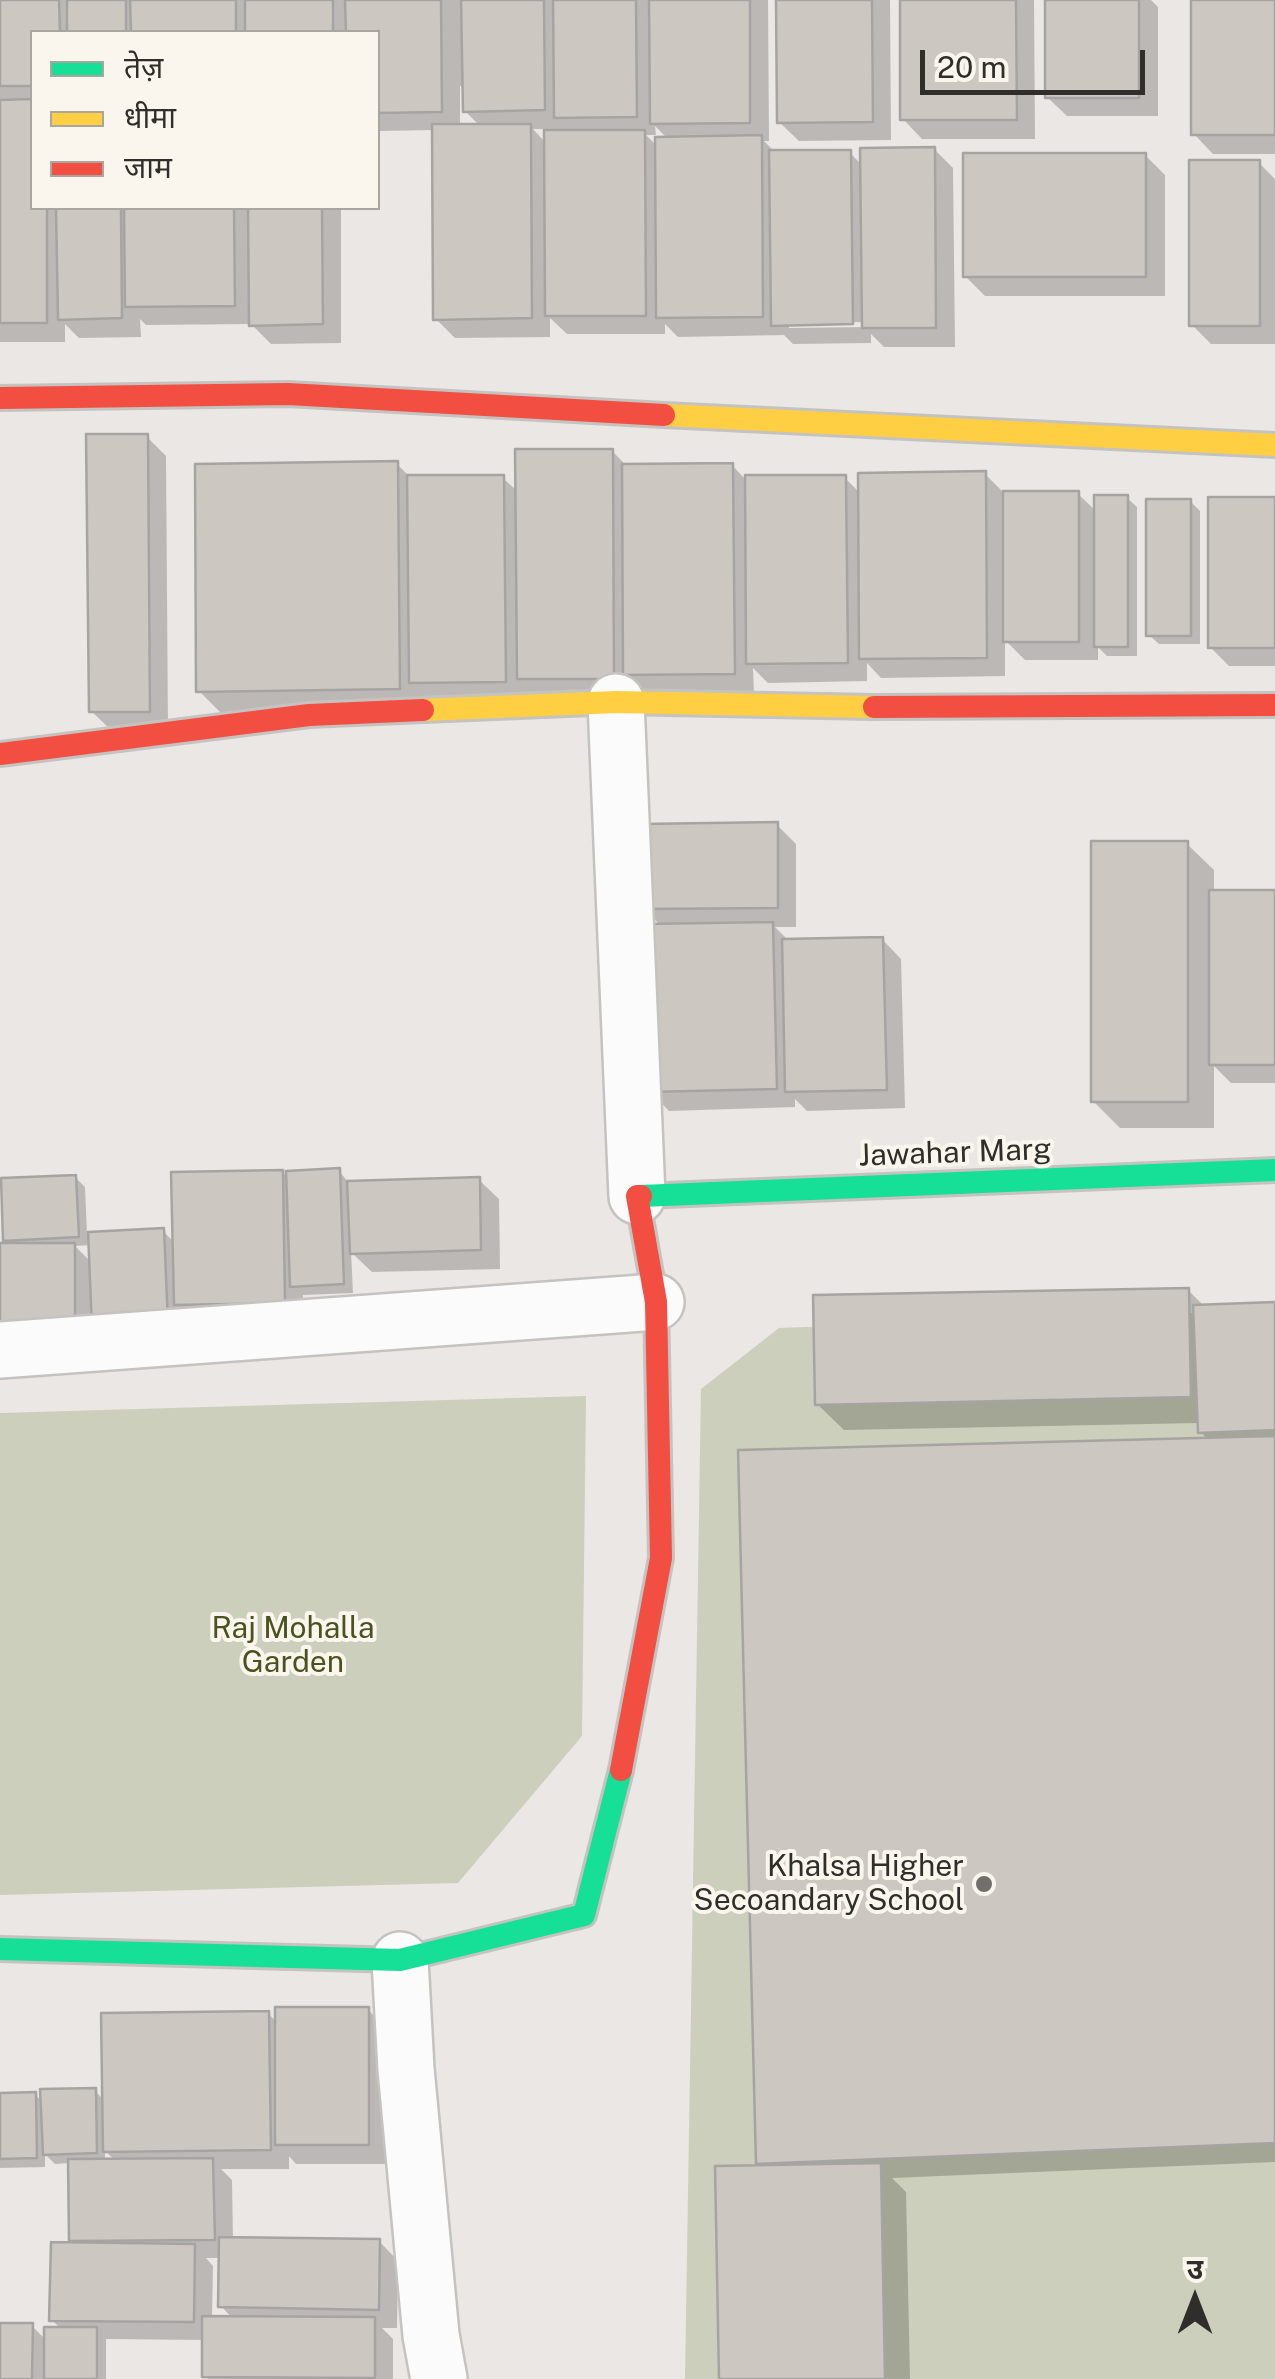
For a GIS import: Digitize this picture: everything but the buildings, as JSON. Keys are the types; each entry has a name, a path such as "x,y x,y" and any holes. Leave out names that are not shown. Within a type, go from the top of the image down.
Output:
{"street":[{"path":"0,398 288,394 1275,446"},
{"path":"0,1949 400,1960 584,1915 614,1808 662,1558 656,1302 637,1196 616,702"},
{"path":"0,754 309,715 616,702 1275,705"},
{"name":"Jawahar Marg","path":"637,1196 1275,1170"},
{"path":"0,1350 656,1302"},
{"path":"400,1960 427,2297 439,2379"}],"green space":[{"name":"Khalsa Higher Secoandary School","path":"1275,1310 1275,2379 685,2379 701,1389 779,1328"},
{"name":"Raj Mohalla Garden","path":"586,1396 582,1736 458,1883 0,1895 0,1413"}],"traffic: fast":[{"path":"641,1196 1275,1170"},
{"path":"0,1949 400,1960 584,1915 621,1770"}],"traffic: slow":[{"path":"664,415 1275,445"},
{"path":"423,710 616,702 874,707"}],"traffic: jam":[{"path":"0,398 288,394 664,415"},
{"path":"874,707 1275,705"},
{"path":"0,754 309,715 423,710"},
{"path":"621,1770 661,1558 656,1302 637,1196 641,1196"}],"place":[{"name":"Khalsa Higher Secoandary School","path":"984,1884"}]}
